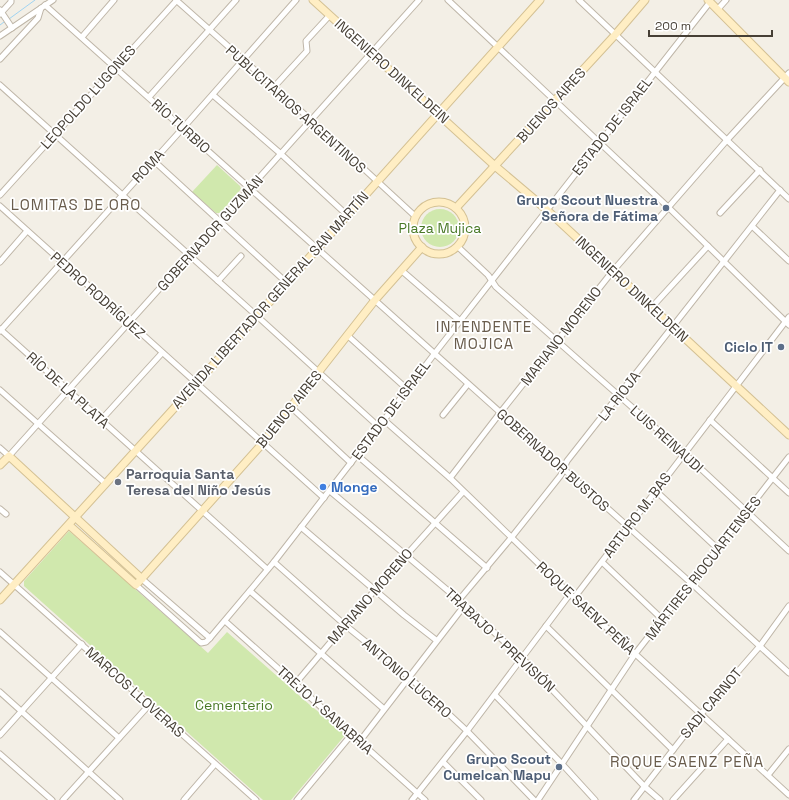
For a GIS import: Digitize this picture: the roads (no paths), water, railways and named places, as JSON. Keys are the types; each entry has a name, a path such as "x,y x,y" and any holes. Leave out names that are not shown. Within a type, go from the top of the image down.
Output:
{"main road":[{"name":"INGENIERO DINKELDEIN","path":"313,0 372,52 495,166 547,210 612,272 673,326 789,434"},
{"name":"AVENIDA LIBERTADOR GENERAL SAN MARTÍN","path":"0,600 136,451 540,0"},
{"name":"BUENOS AIRES","path":"456,208 615,35 645,0"},
{"path":"709,1 788,78"},
{"path":"444,202 456,208 463,218 465,231 457,246 451,251 436,254 422,248 414,234 414,225 419,212 430,204 444,202"},
{"name":"BUENOS AIRES","path":"136,585 262,444 375,300 422,248"},
{"path":"8,456 142,578"},
{"name":"GOBERNADOR GUZMÁN","path":"0,465 8,456"},
{"path":"69,525 136,585"}],"street":[{"path":"0,36 10,26 43,7 52,0"},
{"path":"82,37 114,0"},
{"name":"PUBLICITARIOS ARGENTINOS","path":"176,0 311,120 376,182 416,217"},
{"name":"LEOPOLDO LUGONES","path":"0,195 176,0"},
{"path":"149,97 236,0"},
{"name":"ROMA","path":"0,330 183,128 296,0"},
{"name":"GOBERNADOR GUZMÁN","path":"8,456 419,0"},
{"path":"448,0 788,321"},
{"path":"579,0 789,199"},
{"path":"718,9 726,0"},
{"path":"10,26 2,13 11,1"},
{"name":"ESTADO DE ISRAEL","path":"136,585 201,643 206,642 210,638 274,562 330,491 407,389 600,143 709,1"},
{"path":"0,59 38,18 43,7"},
{"name":"RÍO TURBIO","path":"43,7 82,37 251,188 316,249"},
{"path":"274,88 307,51 306,41 330,15"},
{"name":"MARIANO MORENO","path":"450,478 612,272 727,140 788,78"},
{"path":"0,86 190,255 379,427"},
{"path":"213,94 347,215"},
{"path":"153,160 286,282"},
{"path":"720,213 760,170"},
{"name":"LA RIOJA","path":"458,600 487,568 511,538 564,470 567,461 619,397 724,261 753,227 780,190"},
{"name":"PEDRO RODRÍGUEZ","path":"0,206 128,323 197,383"},
{"path":"753,227 789,261"},
{"path":"0,262 27,231"},
{"name":"LUIS REINAUDI","path":"457,246 488,275 496,287 684,454 789,551"},
{"path":"652,307 708,246"},
{"name":"GOBERNADOR BUSTOS","path":"316,249 435,353 789,673"},
{"path":"218,281 241,256"},
{"path":"401,270 460,321"},
{"name":"ARTURO M. BAS","path":"412,800 495,695 546,626 602,562 736,386 788,321"},
{"name":"RÍO DE LA PLATA","path":"0,330 136,451"},
{"path":"347,335 407,389"},
{"path":"101,420 162,353"},
{"path":"197,383 262,444 324,498"},
{"path":"443,415 468,384"},
{"path":"0,390 106,484"},
{"path":"291,407 351,463"},
{"name":"ROQUE SAENZ PEÑA","path":"384,420 450,478 572,596 789,795"},
{"path":"710,420 789,493"},
{"path":"0,448 8,456"},
{"path":"136,451 267,569"},
{"path":"357,454 487,568"},
{"name":"MÁRTIRES RIOCUARTENSES","path":"538,800 635,654 789,457"},
{"name":"TRABAJO Y PREVISIÓN","path":"330,491 458,600 522,658 644,786 660,800"},
{"path":"656,491 718,549"},
{"name":"MARIANO MORENO","path":"294,684 375,590 463,492"},
{"path":"0,509 6,514"},
{"path":"301,527 404,615 436,640"},
{"name":"ANTONIO LUCERO","path":"274,562 346,625 409,677 467,731 534,800"},
{"path":"602,562 662,619"},
{"name":"MARCOS LLOVERAS","path":"0,572 256,800"},
{"path":"142,578 210,638"},
{"path":"250,591 384,709"},
{"path":"360,741 436,640 464,606"},
{"name":"SADI CARNOT","path":"634,800 701,714 760,646 789,606"},
{"name":"TREJO Y SANABRIA","path":"225,621 425,800"},
{"path":"546,626 673,750"},
{"path":"0,632 119,738"},
{"path":"0,735 82,644"},
{"path":"0,692 90,771 120,800"},
{"path":"495,695 595,800"},
{"path":"63,800 150,704"},
{"path":"297,800 352,734"},
{"path":"673,800 728,739"},
{"path":"768,775 789,749"},
{"path":"0,754 52,800"},
{"path":"442,762 481,800"},
{"path":"184,800 215,764"}],"waterway":[{"path":"9,19 35,0"},
{"path":"0,25 4,22"}],"place":[{"name":"Grupo Scout Nuestra Señora de Fátima","path":"666,208"},
{"name":"Ciclo IT","path":"781,347"},
{"name":"Parroquia Santa Teresa del Niño Jesús","path":"118,482"},
{"name":"Monge","path":"323,487"},
{"name":"Grupo Scout Cumelcan Mapu","path":"559,767"}],"district":[{"name":"LOMITAS DE ORO","path":"76,204"},
{"name":"INTENDENTE MOJICA","path":"484,334"},
{"name":"ROQUE SAENZ PEÑA","path":"687,761"}],"park label":[{"name":"Plaza Mujica","path":"440,228"},
{"name":"Cementerio","path":"234,705"}]}
